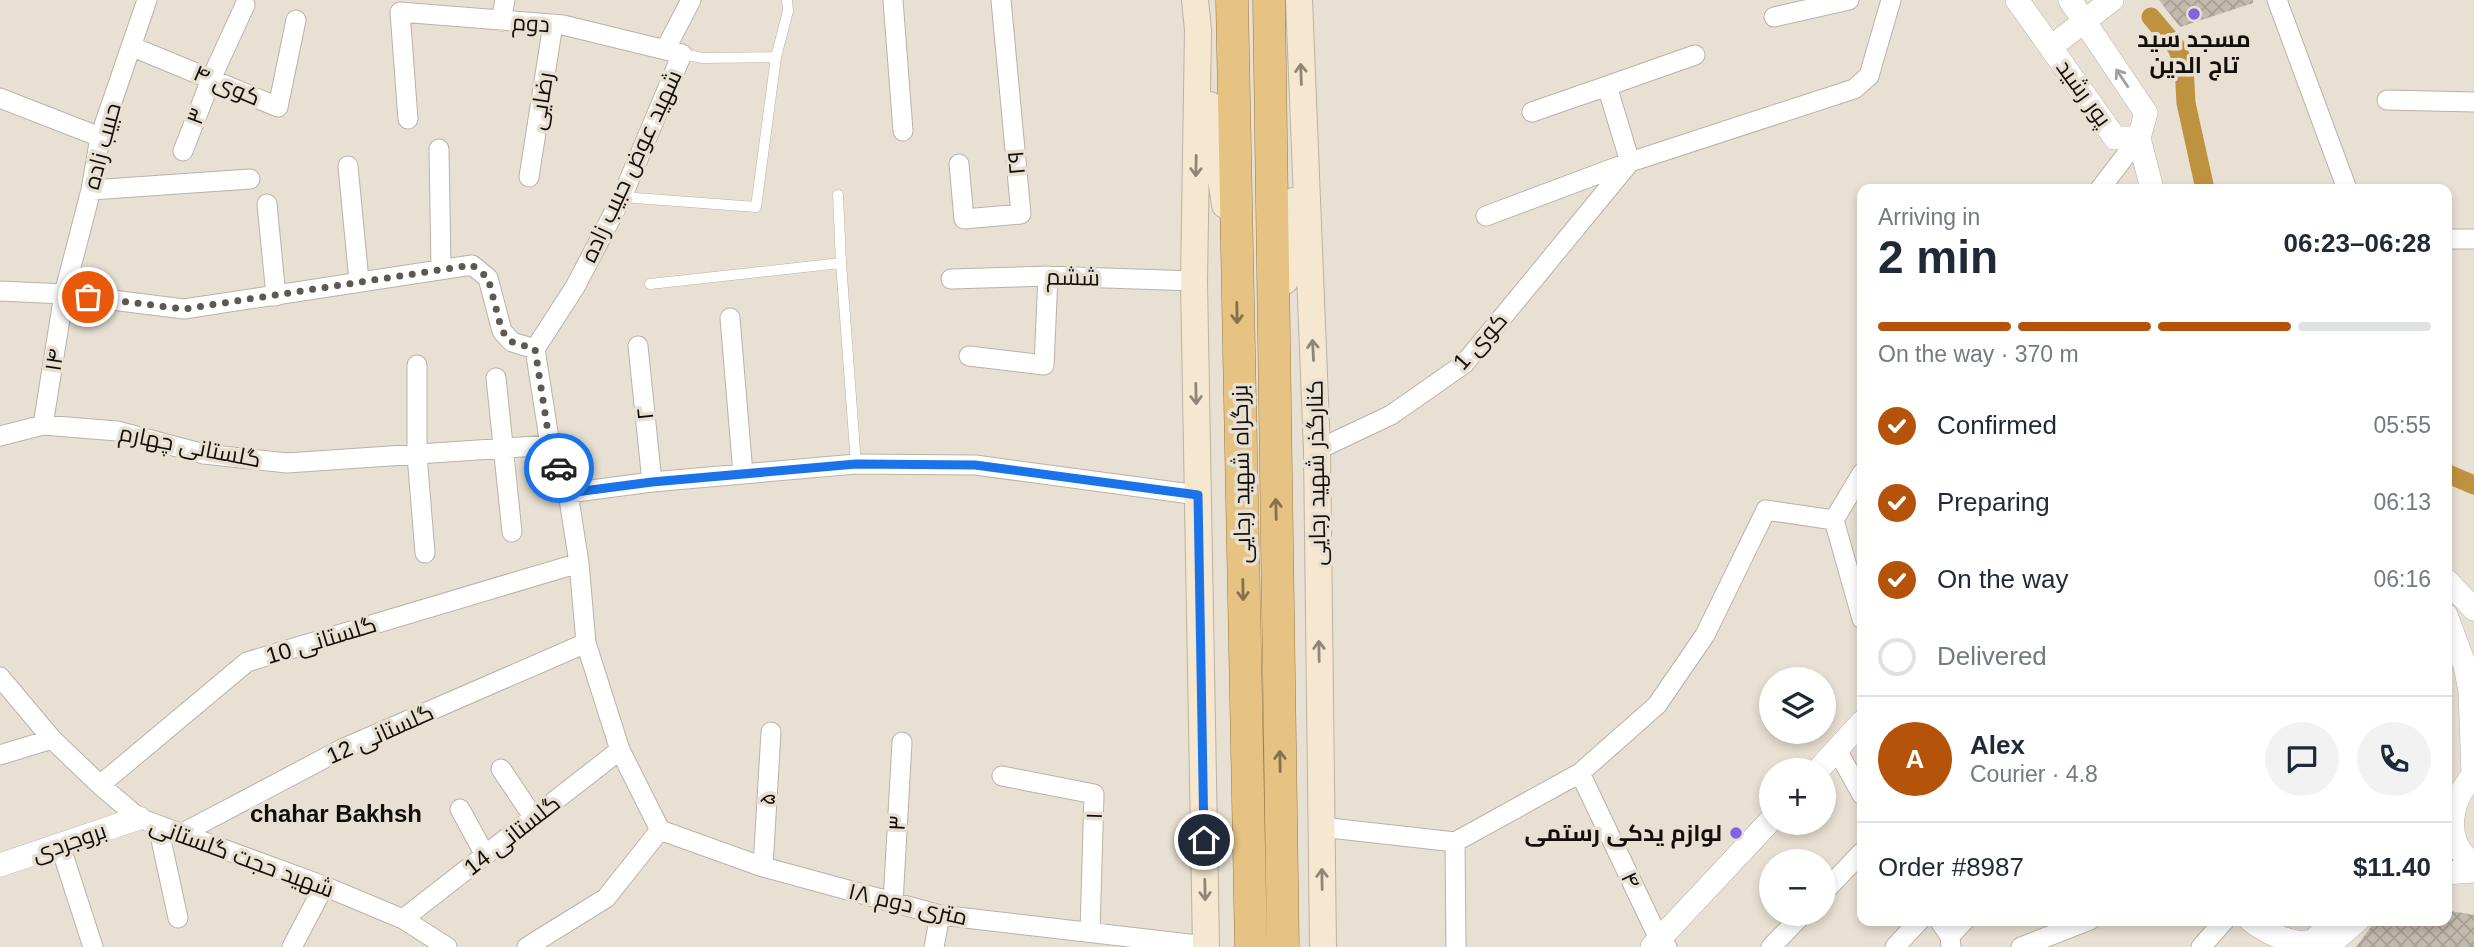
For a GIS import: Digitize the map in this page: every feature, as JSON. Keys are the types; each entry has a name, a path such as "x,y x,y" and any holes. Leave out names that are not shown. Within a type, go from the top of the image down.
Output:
{"highway":[{"name":"بزرگراه شهید رجایی","path":"1232,0 1251,947"},
{"name":"بزرگراه شهید رجایی","path":"1269,0 1283,947"}],"main road":[{"path":"1195,0 1236,276"},
{"name":"کنارگذر شهید رجایی","path":"1298,0 1317,450 1322,947"},
{"path":"1198,30 1194,281 1206,946"},
{"path":"1274,391 1302,107"}],"street":[{"name":"حبیب زاده","path":"64,294 91,190 100,137 147,0"},
{"path":"501,21 505,0"},
{"name":"شهید عوض حبیب زاده","path":"535,349 575,287 622,197 691,0"},
{"path":"893,0 903,131"},
{"name":"۲۹","path":"959,164 964,219 1021,214 1001,0"},
{"path":"1774,17 1849,0"},
{"path":"1486,216 1630,162 1854,89 1869,76 1891,0"},
{"name":"پور رشید","path":"2027,4 2051,47 2115,138 2139,138 2146,113 2070,0"},
{"path":"2051,47 2112,0"},
{"path":"2277,0 2345,184"},
{"name":"۳","path":"183,151 212,77 245,5"},
{"name":"دوم","path":"408,119 400,12 553,24 673,52"},
{"name":"کوی ۴","path":"133,47 212,77 278,107 296,20"},
{"name":"رضایی","path":"529,177 553,24"},
{"path":"1532,112 1695,55"},
{"path":"1607,86 1630,162"},
{"path":"0,98 100,137"},
{"path":"2387,100 2474,102"},
{"path":"2104,184 2139,138"},
{"path":"2139,138 2151,184"},
{"path":"439,149 441,269"},
{"name":"کوی 1","path":"1317,450 1391,415 1464,364 1630,162"},
{"path":"348,166 359,281"},
{"path":"91,190 250,179"},
{"path":"267,204 276,296"},
{"path":"2452,239 2474,239"},
{"path":"0,291 64,294 184,309 472,265 488,278 502,331 512,342 535,349 550,445 568,493 579,563 586,643 620,750 660,830 606,898 527,947"},
{"path":"969,356 1044,365 1048,275"},
{"name":"ششم","path":"951,279 1048,275 1194,281"},
{"name":"۱۴","path":"43,425 64,294"},
{"path":"730,318 743,474"},
{"name":"۲","path":"638,346 652,482"},
{"path":"417,365 417,454 425,553"},
{"path":"496,378 512,532"},
{"name":"گلستانی چهارم","path":"0,436 43,425 117,431 204,454 287,463 550,445"},
{"path":"568,493 652,482 856,464 975,465 1198,495"},
{"path":"1857,481 1834,520 1857,601"},
{"path":"1321,827 1455,842 1580,773 1657,705 1705,635 1766,510 1834,520"},
{"name":"گلستانی 10","path":"100,785 247,662 579,563"},
{"path":"2452,586 2474,610"},
{"path":"2452,631 2465,666 2470,691 2474,776 2461,790 2452,806"},
{"name":"گلستانی 12","path":"179,835 342,749 586,643"},
{"name":"شهید حجت گلستانی","path":"0,677 52,739 100,785 148,822 324,886 403,919 447,947"},
{"path":"1836,763 1857,730"},
{"name":"۵","path":"763,867 771,732"},
{"path":"0,755 52,739"},
{"name":"۳","path":"893,903 902,742"},
{"path":"1836,759 1857,744"},
{"name":"گلستانی 14","path":"403,919 620,750"},
{"path":"1840,756 1857,786"},
{"path":"501,769 534,818"},
{"name":"۴","path":"1580,773 1662,945"},
{"name":"۱","path":"1002,776 1094,794 1090,931"},
{"path":"460,809 485,855"},
{"path":"148,822 178,918"},
{"name":"بروجردی","path":"0,865 60,845 148,822"},
{"path":"2452,826 2458,845 2474,864"},
{"name":"۱۸ متری دوم","path":"660,830 763,867 940,915 1206,946"},
{"path":"1662,945 1759,834"},
{"path":"1662,945 1774,835"},
{"path":"1455,842 1457,947"},
{"path":"60,845 93,947"},
{"path":"1836,879 1857,857"},
{"path":"2452,873 2474,872"},
{"path":"292,947 324,886"},
{"path":"934,947 940,915"},
{"path":"1771,947 1791,926"},
{"path":"1895,947 1914,926"},
{"path":"2021,947 2075,926"},
{"path":"2201,947 2221,926"},
{"path":"2236,926 2266,947"},
{"path":"2258,926 2288,943 2317,945 2348,926"},
{"path":"2317,945 2328,926"}],"lane":[{"path":"622,197 756,207 776,57 788,11 787,0"},
{"path":"673,52 703,58 776,57"},
{"path":"838,195 856,464"},
{"path":"650,284 841,263"}],"building":[{"name":"مسجد سید تاج الدین","path":"2159,0 2253,0 2253,3 2180,27"},
{"path":"2452,911 2474,915 2474,947 2356,947 2372,926 2452,926"}],"waterway":[{"path":"2151,17 2177,48 2184,66 2186,103 2204,184"},
{"path":"2452,476 2474,485"}],"way so far":[{"path":"88,297 184,309 472,265 488,278 502,331 512,342 535,349 550,445 559,468"}],"place":[{"name":"مسجد سید تاج الدین","path":"2194,14"},
{"name":"لوازم یدکی رستمی","path":"1736,833"}],"district":[{"name":"chahar Bakhsh","path":"336,814"}],"route":[{"path":"559,468 568,493 652,482 856,464 975,465 1198,495 1204,840"}]}
